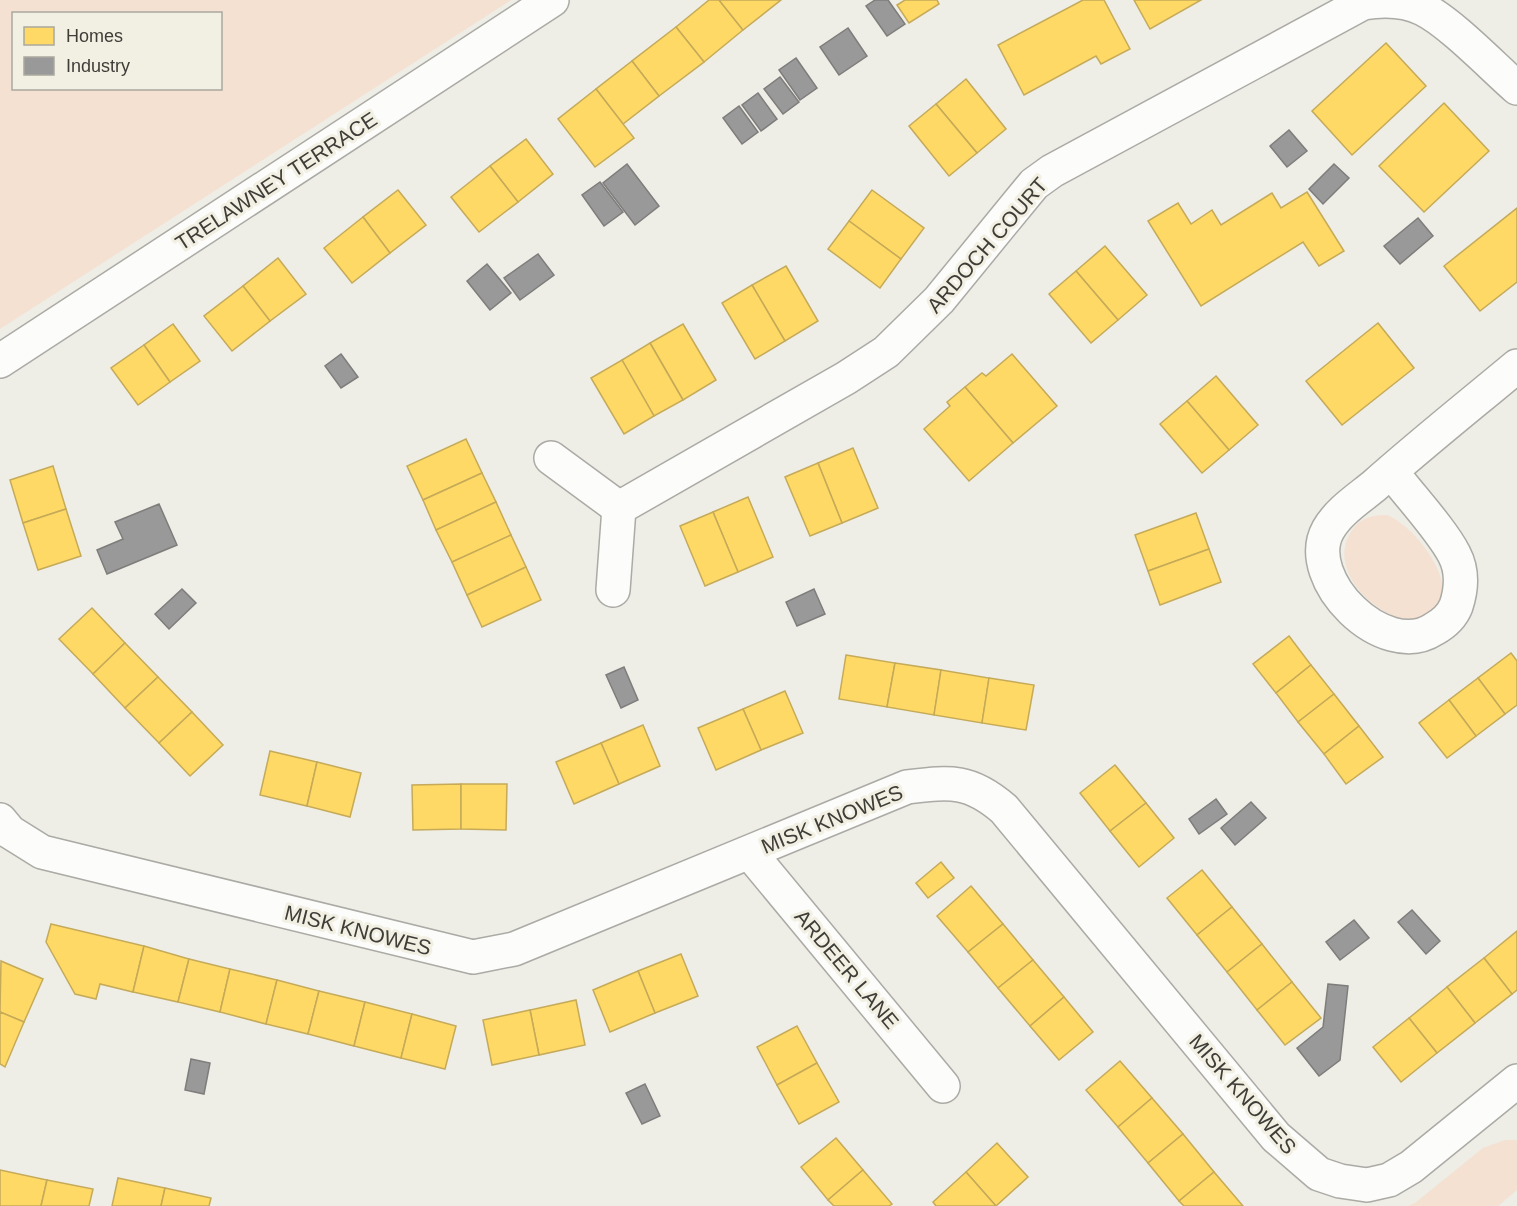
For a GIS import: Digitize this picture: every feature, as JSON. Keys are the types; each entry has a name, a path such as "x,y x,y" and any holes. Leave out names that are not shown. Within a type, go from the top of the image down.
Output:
{"street":[{"name":"TRELAWNEY TERRACE","path":"0,361 552,0"},
{"name":"ARDOCH COURT","path":"619,508 846,378 886,352 915,326 1034,184 1052,171 1363,3 1390,1 1423,9 1517,88"},
{"path":"1390,471 1454,553 1461,573 1461,592 1454,611 1441,625 1424,636 1403,638 1383,633 1368,625 1339,593 1327,573 1323,551 1327,531 1338,516 1390,471 1517,366"},
{"path":"551,459 619,508 613,590"},
{"name":"MISK KNOWES","path":"3,832 42,852 473,957 514,949 907,787 938,783 965,784 990,797 1004,809 1276,1137 1303,1163 1319,1174 1340,1181 1367,1185 1389,1180 1411,1167 1517,1081"},
{"name":"ARDEER LANE","path":"750,853 944,1086"}],"shaded area":[{"path":"0,0 511,0 0,329"},
{"path":"1387,515 1397,520 1418,539 1441,577 1443,590 1439,605 1416,621 1386,612 1372,602 1350,577 1345,562 1345,547 1354,527 1366,518"},
{"path":"1505,1140 1517,1140 1517,1190 1498,1206 1408,1206 1415,1203 1483,1148"}],"building: Homes":[{"path":"709,0 719,0 743,30 704,62 676,27"},
{"path":"719,0 781,0 743,30"},
{"path":"905,0 937,0 939,4 909,23 897,5"},
{"path":"1083,0 1104,0 1130,49 1101,64 1096,56 1024,95 998,45"},
{"path":"1134,0 1201,0 1150,29"},
{"path":"676,27 704,62 659,96 632,61"},
{"path":"1386,43 1426,86 1352,155 1312,111"},
{"path":"632,61 659,96 623,124 596,89"},
{"path":"966,79 1006,129 977,153 936,104"},
{"path":"596,89 634,138 595,167 558,119"},
{"path":"1444,103 1489,151 1424,212 1379,166"},
{"path":"936,104 977,153 949,176 909,126"},
{"path":"526,139 553,174 518,202 490,166"},
{"path":"490,166 518,202 479,232 451,197"},
{"path":"398,190 426,225 390,253 363,217"},
{"path":"872,190 924,228 901,259 849,221"},
{"path":"1307,192 1344,251 1319,266 1303,242 1201,306 1148,221 1178,203 1191,224 1212,210 1221,225 1272,193 1281,208"},
{"path":"1517,208 1517,282 1480,311 1444,266"},
{"path":"363,217 390,253 352,283 324,248"},
{"path":"849,221 901,259 880,288 828,249"},
{"path":"1105,246 1147,295 1118,320 1076,271"},
{"path":"278,258 306,294 270,321 243,286"},
{"path":"786,266 818,321 785,341 752,285"},
{"path":"1076,271 1118,320 1091,343 1049,294"},
{"path":"752,285 785,341 755,359 722,303"},
{"path":"243,286 270,321 232,351 204,316"},
{"path":"1378,323 1414,368 1342,425 1306,381"},
{"path":"173,324 200,361 170,382 144,345"},
{"path":"683,324 716,380 683,400 650,343"},
{"path":"650,343 683,400 654,416 622,360"},
{"path":"144,345 170,382 138,405 111,368"},
{"path":"1012,354 1057,406 1013,443 965,387 982,373 986,376"},
{"path":"622,360 654,416 624,434 591,378"},
{"path":"1216,376 1258,425 1229,450 1187,401"},
{"path":"965,387 1013,443 969,481 924,429 950,406 947,402"},
{"path":"1187,401 1229,450 1202,473 1160,424"},
{"path":"466,439 482,473 423,500 407,466"},
{"path":"853,448 878,508 842,523 818,463"},
{"path":"818,463 842,523 810,536 785,477"},
{"path":"53,466 66,509 23,523 10,480"},
{"path":"482,473 496,502 436,530 423,500"},
{"path":"748,497 773,557 738,572 713,512"},
{"path":"496,502 511,535 452,562 436,530"},
{"path":"66,509 81,556 38,570 23,523"},
{"path":"713,512 738,572 705,586 680,526"},
{"path":"1196,513 1209,549 1148,571 1135,535"},
{"path":"511,535 526,567 467,595 452,562"},
{"path":"1209,549 1221,582 1160,605 1148,571"},
{"path":"526,567 541,600 482,627 467,595"},
{"path":"92,608 125,643 93,674 59,639"},
{"path":"1289,636 1311,665 1276,693 1253,664"},
{"path":"125,643 158,677 125,708 93,674"},
{"path":"1511,653 1517,661 1517,705 1505,714 1478,678"},
{"path":"846,655 895,663 887,707 839,699"},
{"path":"895,663 941,670 934,715 887,707"},
{"path":"1311,665 1334,694 1298,722 1276,693"},
{"path":"941,670 989,678 982,723 934,715"},
{"path":"158,677 192,712 159,743 125,708"},
{"path":"989,678 1034,685 1026,730 982,723"},
{"path":"1478,678 1505,714 1476,736 1449,700"},
{"path":"785,691 803,733 761,750 743,709"},
{"path":"1334,694 1359,726 1324,754 1298,722"},
{"path":"1449,700 1476,736 1447,758 1419,723"},
{"path":"743,709 761,750 716,770 698,728"},
{"path":"192,712 223,745 190,776 159,743"},
{"path":"643,725 660,766 619,784 601,743"},
{"path":"1359,726 1383,757 1346,784 1324,754"},
{"path":"601,743 619,784 574,804 556,762"},
{"path":"270,751 317,762 307,806 260,795"},
{"path":"317,762 361,773 350,817 307,806"},
{"path":"1115,765 1146,803 1110,831 1080,793"},
{"path":"461,784 461,829 413,830 412,785"},
{"path":"461,784 507,784 506,830 461,829"},
{"path":"1146,803 1174,838 1139,867 1110,831"},
{"path":"941,862 954,878 928,898 916,883"},
{"path":"1202,870 1232,907 1197,935 1167,898"},
{"path":"971,886 1003,924 968,952 937,916"},
{"path":"1232,907 1262,944 1227,972 1197,935"},
{"path":"51,924 144,946 133,992 100,984 96,999 75,994 46,942"},
{"path":"1003,924 1033,960 998,988 968,952"},
{"path":"1517,931 1517,990 1512,994 1484,958"},
{"path":"1262,944 1292,982 1257,1010 1227,972"},
{"path":"144,946 189,959 178,1002 133,992"},
{"path":"681,954 698,996 655,1013 638,971"},
{"path":"1484,958 1512,994 1475,1023 1447,987"},
{"path":"189,959 230,969 220,1012 178,1002"},
{"path":"1033,960 1064,997 1030,1026 998,988"},
{"path":"1,961 43,979 24,1022 0,1012"},
{"path":"230,969 277,980 266,1024 220,1012"},
{"path":"638,971 655,1013 610,1032 593,990"},
{"path":"277,980 319,991 308,1034 266,1024"},
{"path":"1292,982 1321,1018 1285,1045 1257,1010"},
{"path":"1447,987 1475,1023 1437,1053 1409,1018"},
{"path":"319,991 365,1002 354,1046 308,1034"},
{"path":"1064,997 1093,1032 1059,1060 1030,1026"},
{"path":"576,1000 585,1045 539,1055 530,1010"},
{"path":"365,1002 412,1014 401,1058 354,1046"},
{"path":"530,1010 539,1055 492,1065 483,1020"},
{"path":"0,1012 24,1022 5,1067 0,1064"},
{"path":"412,1014 456,1026 445,1069 401,1058"},
{"path":"1409,1018 1437,1053 1401,1082 1373,1047"},
{"path":"797,1026 817,1063 777,1085 757,1047"},
{"path":"1120,1061 1152,1098 1118,1127 1086,1090"},
{"path":"817,1063 839,1102 799,1124 777,1085"},
{"path":"1152,1098 1183,1134 1148,1163 1118,1127"},
{"path":"1183,1134 1214,1172 1179,1201 1148,1163"},
{"path":"836,1138 863,1170 828,1200 801,1167"},
{"path":"997,1143 1028,1177 996,1206 966,1172"},
{"path":"0,1170 47,1180 41,1206 0,1206"},
{"path":"863,1170 892,1204 889,1206 834,1206 828,1200"},
{"path":"966,1172 996,1206 936,1206 933,1202"},
{"path":"1214,1172 1243,1206 1184,1206 1179,1201"},
{"path":"118,1178 165,1188 161,1206 112,1206"},
{"path":"47,1180 93,1189 89,1206 41,1206"},
{"path":"165,1188 211,1198 209,1206 161,1206"}],"building: Industry":[{"path":"875,0 888,0 905,24 887,36 866,6"},
{"path":"848,28 867,56 839,75 820,47"},
{"path":"796,58 817,88 800,100 779,70"},
{"path":"780,77 799,102 783,114 764,89"},
{"path":"758,93 777,119 761,131 742,105"},
{"path":"739,106 758,132 742,144 723,118"},
{"path":"1289,130 1307,151 1287,167 1270,146"},
{"path":"627,164 659,206 635,225 603,183"},
{"path":"1334,164 1349,178 1323,204 1309,189"},
{"path":"600,182 623,212 604,226 582,195"},
{"path":"1418,218 1433,236 1400,264 1384,246"},
{"path":"538,254 554,275 520,300 504,278"},
{"path":"487,264 511,293 490,310 467,281"},
{"path":"341,354 358,377 341,388 325,366"},
{"path":"159,504 177,545 107,574 97,550 123,539 115,522"},
{"path":"182,589 196,603 169,629 155,614"},
{"path":"814,589 825,614 797,626 786,602"},
{"path":"624,667 638,700 621,708 606,675"},
{"path":"1216,799 1227,814 1199,834 1189,819"},
{"path":"1251,802 1266,818 1235,845 1221,828"},
{"path":"1412,910 1440,941 1426,954 1398,922"},
{"path":"1354,920 1369,938 1340,960 1326,942"},
{"path":"1328,984 1348,986 1340,1060 1319,1076 1297,1048 1323,1027"},
{"path":"191,1059 210,1063 204,1094 185,1090"},
{"path":"645,1084 660,1116 642,1124 626,1093"}]}
